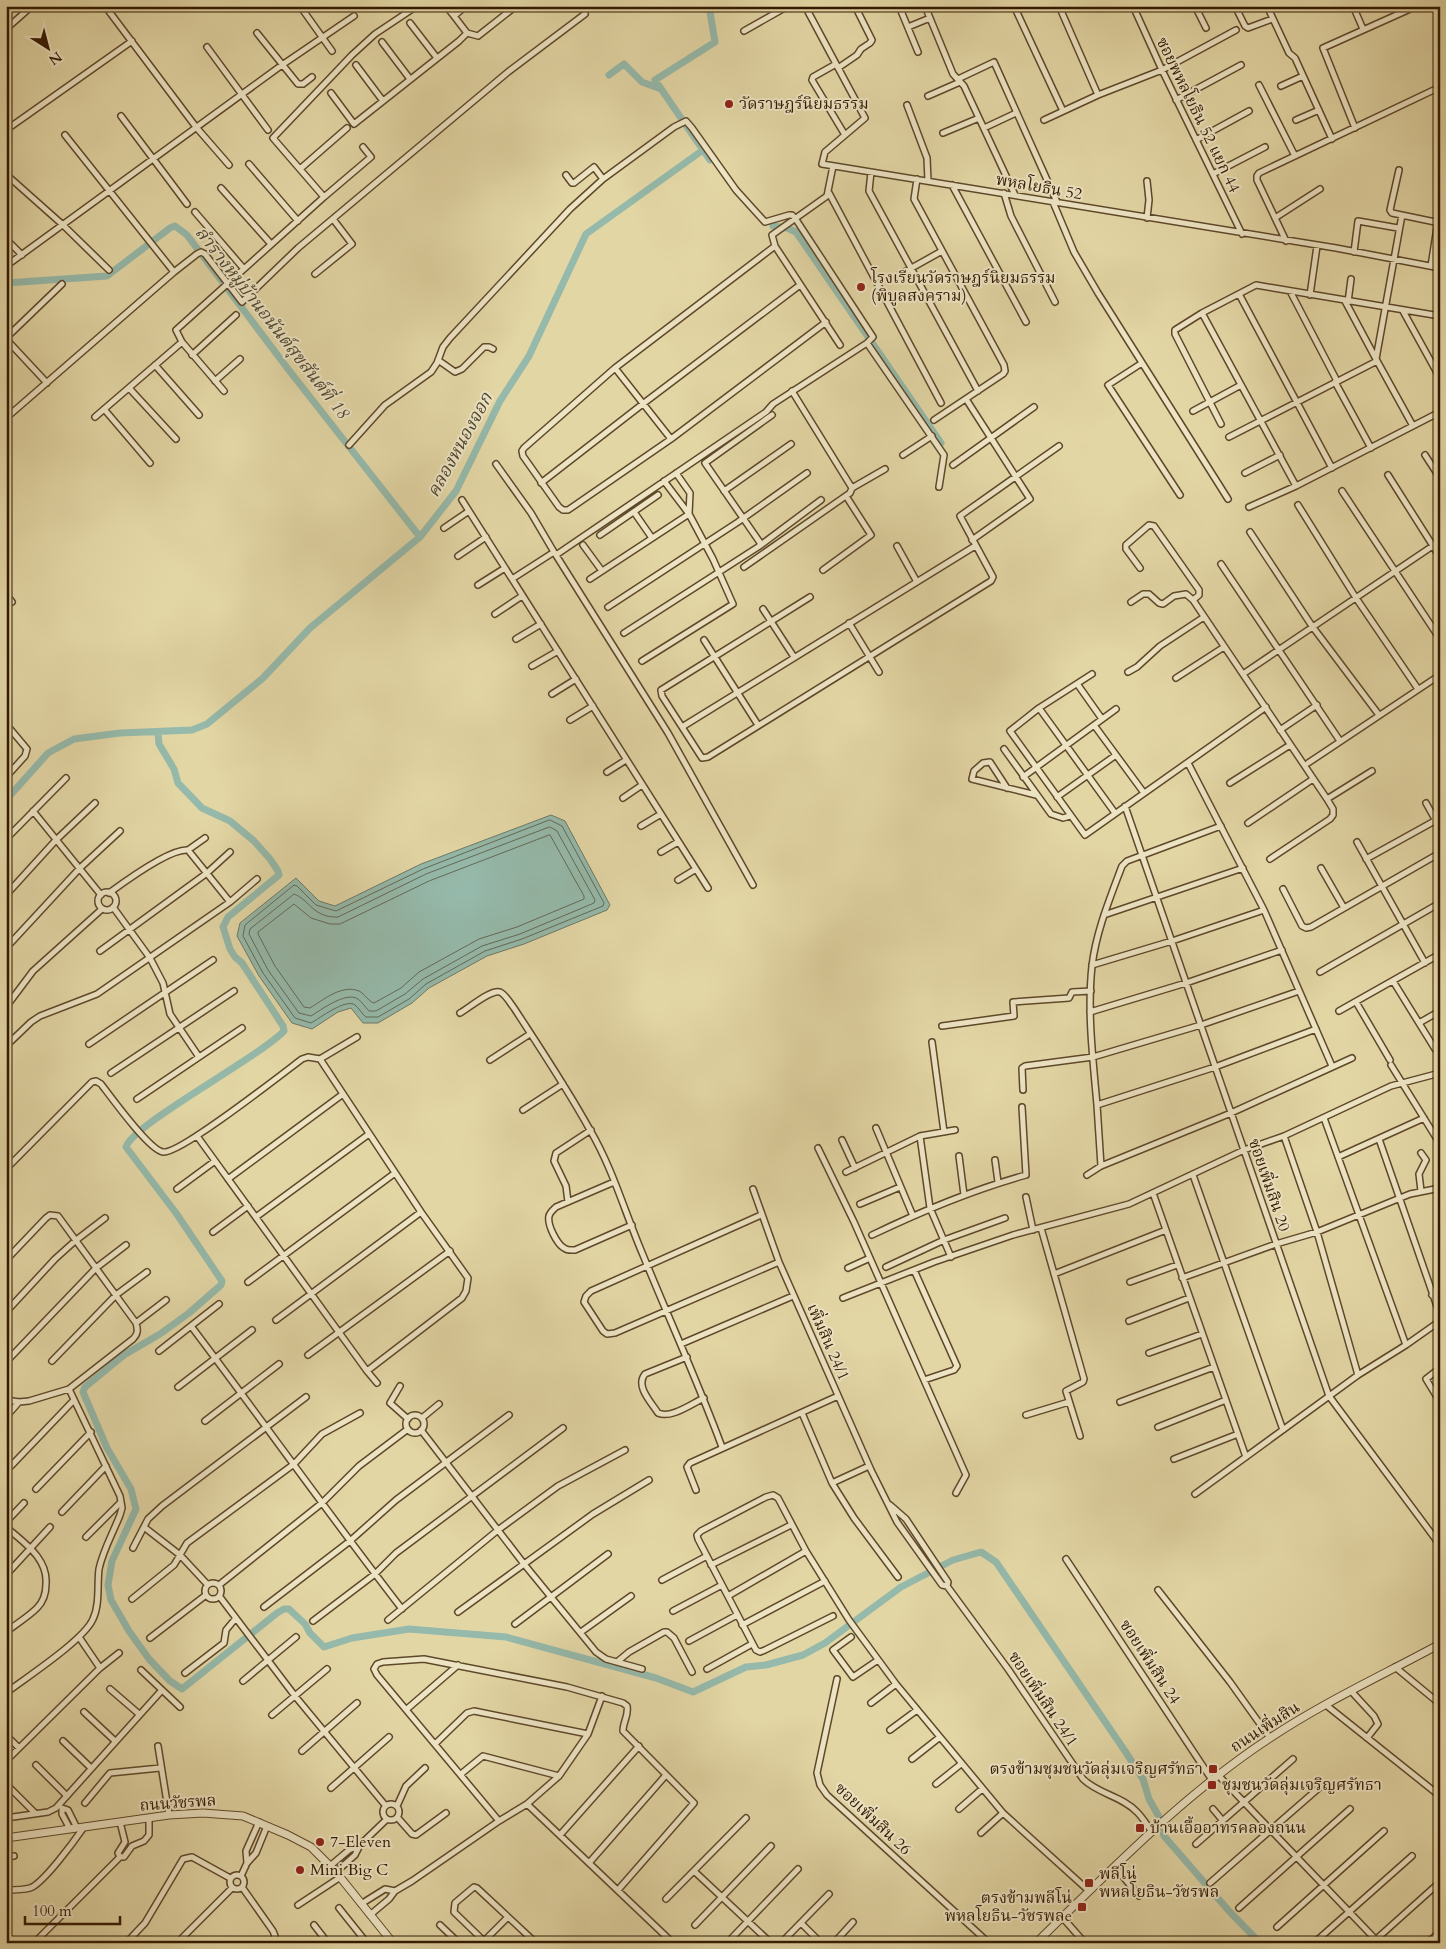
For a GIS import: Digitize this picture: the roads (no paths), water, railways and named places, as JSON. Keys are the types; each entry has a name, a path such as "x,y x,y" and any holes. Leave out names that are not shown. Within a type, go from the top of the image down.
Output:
{"main road":[{"path":"6,8 15,6"}],"street":[{"path":"6,29 32,6"},
{"path":"105,6 196,127 229,165"},
{"path":"300,6 332,51"},
{"path":"324,197 273,138 352,55 375,34 417,6"},
{"path":"446,6 468,33 478,36 516,6"},
{"path":"454,16 466,6"},
{"path":"744,31 788,6"},
{"path":"805,6 865,118 825,152 822,164 833,166 827,196 772,235 775,246 840,345"},
{"path":"845,135 812,79 857,55 872,40 855,6"},
{"path":"899,6 918,52"},
{"path":"925,6 953,74 964,86 1015,195"},
{"path":"1014,6 1063,111"},
{"path":"1059,6 1098,95"},
{"name":"ซอยพหลโยธิน 52 แยก 44","path":"1133,6 1176,100 1242,234"},
{"path":"1195,6 1206,28"},
{"path":"1235,6 1245,26 1248,28 1272,19"},
{"path":"1267,6 1289,53 1295,58 1332,139"},
{"path":"1354,6 1363,29"},
{"path":"1355,128 1323,48 1410,9"},
{"path":"6,418 174,272 199,253 209,258 225,286 242,302 298,248 333,218 508,72 585,14"},
{"path":"6,266 282,65 354,16"},
{"path":"908,27 930,18"},
{"path":"410,23 437,58"},
{"path":"1044,120 1098,95 1162,70 1236,30"},
{"path":"257,33 300,85 312,77"},
{"path":"330,92 354,124 468,33"},
{"path":"6,130 132,41"},
{"path":"382,42 410,79"},
{"path":"207,47 268,130"},
{"path":"928,96 994,62 1055,202 1074,252 1228,499"},
{"path":"356,65 383,100"},
{"path":"1176,100 1241,65"},
{"path":"1281,86 1303,76"},
{"path":"1258,85 1295,156"},
{"path":"1286,241 1256,176 1259,173 1440,87"},
{"path":"907,105 927,158 928,181"},
{"path":"1296,120 1319,110"},
{"path":"1196,140 1249,111"},
{"path":"984,128 1016,113"},
{"path":"121,116 187,204"},
{"path":"943,133 979,118"},
{"path":"349,445 386,405 431,372 443,347 450,338 570,209 603,179 674,127 686,121 736,190 765,222 792,215 870,341 944,455 939,487"},
{"path":"300,169 347,128"},
{"path":"65,135 174,272"},
{"path":"224,391 182,342 176,330 371,157 363,147"},
{"path":"1213,174 1265,147"},
{"path":"249,164 298,221"},
{"name":"พหลโยธิน 52","path":"833,166 1004,193 1440,268"},
{"path":"566,175 574,183 594,168 603,179"},
{"path":"1399,170 1390,210 1392,213 1438,223"},
{"path":"872,172 869,191 978,391"},
{"path":"9,177 63,225 109,270"},
{"path":"917,179 914,199 1004,365 1005,371 1004,374 934,420"},
{"path":"1147,181 1149,200 1147,218"},
{"path":"952,185 1026,322"},
{"path":"221,188 271,244"},
{"path":"1275,218 1320,189"},
{"path":"829,193 941,403"},
{"path":"1004,193 1011,216 1055,302"},
{"path":"1430,266 1440,208"},
{"path":"195,212 244,269"},
{"path":"1376,360 1398,228 1402,215"},
{"path":"315,274 352,244 333,218"},
{"path":"1354,252 1358,221 1398,228"},
{"path":"6,239 22,255"},
{"path":"775,246 615,368 522,451 523,456 541,483 559,507 563,510 568,510 671,439 826,322"},
{"path":"1310,295 1317,246"},
{"path":"899,275 942,251"},
{"path":"1351,279 1346,301 1413,426"},
{"path":"47,383 6,338 62,284"},
{"path":"541,483 800,285"},
{"path":"1221,424 1175,334 1175,330 1178,326 1202,312 1256,285 1440,316"},
{"path":"1290,292 1371,448"},
{"path":"1239,294 1332,468"},
{"path":"1404,311 1440,378"},
{"path":"1202,312 1296,486"},
{"path":"192,354 236,315"},
{"path":"512,579 664,481 766,412 773,404 870,341"},
{"path":"95,417 182,342"},
{"path":"438,360 454,372 462,369 484,347 493,349"},
{"path":"215,381 240,359"},
{"path":"1229,437 1376,360"},
{"path":"1142,363 1108,385 1180,495"},
{"path":"155,365 199,415"},
{"path":"615,368 671,439"},
{"path":"1193,411 1241,385"},
{"path":"129,388 176,439"},
{"path":"792,392 852,488"},
{"path":"682,727 917,582 974,543 1029,501 1029,497 966,399"},
{"path":"953,465 1034,407"},
{"path":"104,409 150,463"},
{"path":"1249,507 1296,486 1440,412"},
{"path":"761,544 704,463 772,416"},
{"path":"903,455 932,436"},
{"path":"724,491 791,444"},
{"path":"810,597 660,692 700,756 704,758 991,581 993,577 960,515 1059,446"},
{"path":"1245,473 1280,455"},
{"path":"1425,455 1440,478"},
{"path":"496,464 531,513 668,733 753,885"},
{"path":"744,566 846,496 852,488 885,469"},
{"path":"608,607 705,544 807,472"},
{"path":"676,473 690,492 689,514"},
{"path":"1388,475 1440,557"},
{"path":"642,661 733,604 689,514 664,481"},
{"path":"1342,491 1440,639"},
{"path":"600,535 658,495"},
{"path":"823,570 871,534 846,496"},
{"path":"462,500 708,888"},
{"path":"624,633 761,544 821,500"},
{"path":"1298,505 1356,598 1418,689"},
{"path":"444,528 469,511"},
{"path":"634,512 652,538"},
{"path":"590,579 689,514"},
{"path":"1140,568 1126,549 1126,545 1149,525 1154,526 1199,590 1198,595 1193,600"},
{"path":"1250,532 1312,626 1379,715"},
{"path":"458,556 486,537"},
{"path":"1243,674 1440,541"},
{"path":"583,545 602,572"},
{"path":"897,546 917,582"},
{"path":"1221,564 1280,649 1340,741"},
{"path":"478,585 505,568"},
{"path":"6,594 12,602"},
{"path":"1131,602 1143,594 1149,594 1159,604 1164,604 1181,594 1186,594 1193,600 1333,809 1333,815 1330,819 1270,859"},
{"path":"494,614 522,596"},
{"path":"763,609 794,657"},
{"path":"1128,672 1137,667 1160,646 1204,618"},
{"path":"849,623 879,672"},
{"path":"516,639 541,624"},
{"path":"704,640 758,725"},
{"path":"1176,678 1224,647"},
{"path":"532,666 558,650"},
{"path":"1092,674 1078,685 1039,708 1010,731 1085,835 1266,707"},
{"path":"1308,763 1440,675"},
{"path":"552,694 576,679"},
{"path":"1078,685 1102,719"},
{"path":"1280,730 1317,705"},
{"path":"570,720 593,706"},
{"path":"1039,708 1115,813"},
{"path":"1023,776 1116,710"},
{"path":"6,724 28,749 25,756 6,776"},
{"path":"1094,725 1144,793"},
{"path":"1230,783 1290,745"},
{"path":"1004,749 1051,814 1063,818 1070,816"},
{"path":"1057,797 1116,755"},
{"path":"607,772 626,760"},
{"path":"1007,788 990,762 983,763 974,771 972,779 1007,788 1036,795"},
{"path":"1188,763 1264,910 1332,1066"},
{"path":"1327,799 1372,771"},
{"path":"6,839 66,778"},
{"path":"1248,822 1313,779"},
{"path":"622,798 642,785"},
{"path":"6,895 56,840 95,803"},
{"path":"1426,803 1438,819 1440,828"},
{"name":"ซอยเพิ่มสิน 20","path":"1125,806 1329,1396 1440,1544"},
{"path":"32,811 102,894"},
{"path":"641,826 661,814"},
{"path":"1366,859 1438,819"},
{"path":"1101,1166 1090,1012 1092,965 1104,914 1124,863 1221,826"},
{"path":"6,948 80,868 120,831"},
{"path":"102,894 109,893 176,851 188,850 205,838"},
{"path":"661,852 678,842"},
{"path":"1356,842 1425,963"},
{"path":"188,850 230,902"},
{"path":"100,951 207,873 230,852"},
{"path":"1283,888 1302,926 1306,928 1311,927 1440,853"},
{"path":"1104,914 1243,868"},
{"path":"1321,868 1344,908"},
{"path":"678,880 696,869"},
{"path":"6,1046 20,1031 40,1016 97,994 230,902 257,879"},
{"path":"102,909 109,910 113,907 115,900 109,893"},
{"path":"102,894 98,902 102,909"},
{"path":"1320,972 1440,903"},
{"path":"113,907 150,958 163,983 168,1008 199,1057"},
{"path":"6,1006 33,971 102,909"},
{"path":"1092,965 1172,941 1264,910"},
{"path":"1090,1012 1186,983 1282,950"},
{"path":"1339,1011 1440,954"},
{"path":"89,1044 214,960"},
{"path":"1394,981 1435,1049"},
{"path":"942,1026 1014,1016 1013,1002 1069,998 1072,992 1091,990"},
{"path":"1023,1090 1022,1068 1024,1066 1093,1058 1201,1025 1300,991"},
{"path":"111,1073 234,992"},
{"path":"460,1013 492,992 499,992 504,995 591,1130 704,1398 722,1447"},
{"path":"1356,1002 1401,1083 1440,1144"},
{"path":"1419,1023 1440,1011"},
{"path":"6,1012 8,1017 6,1022"},
{"path":"137,1100 242,1028"},
{"path":"1096,1105 1215,1067 1316,1029"},
{"path":"490,1060 530,1034"},
{"path":"6,1169 92,1082 96,1081 101,1084 146,1140 162,1152 179,1148 302,1059 308,1057 320,1059 357,1037"},
{"path":"932,1042 944,1132"},
{"path":"1087,1175 1101,1166 1231,1112 1352,1058"},
{"path":"320,1059 394,1173 468,1278 466,1291 462,1298 367,1371"},
{"path":"843,1298 914,1270 1013,1235 1106,1211 1153,1193 1244,1150 1284,1136 1401,1083 1440,1073"},
{"path":"523,1110 563,1084"},
{"path":"228,1178 343,1094"},
{"path":"872,1235 930,1208 998,1182 1026,1175 1022,1107"},
{"path":"1324,1118 1406,1345"},
{"path":"1338,1156 1424,1118"},
{"path":"876,1128 913,1216"},
{"path":"568,1202 566,1186 554,1161 554,1157 556,1153 591,1130"},
{"path":"846,1172 920,1136 955,1130"},
{"path":"256,1217 369,1134"},
{"path":"197,1136 367,1371 377,1382"},
{"path":"920,1136 930,1208 950,1257"},
{"path":"1284,1136 1317,1232 1358,1375"},
{"path":"1378,1139 1440,1315"},
{"path":"842,1140 855,1168"},
{"path":"818,1148 854,1222 966,1475 956,1493"},
{"path":"1421,1153 1426,1160 1420,1174 1421,1191"},
{"path":"959,1156 964,1195"},
{"path":"995,1160 998,1182"},
{"path":"177,1189 215,1161"},
{"path":"248,1282 394,1173"},
{"path":"1192,1175 1284,1430"},
{"path":"614,1182 556,1207 550,1212 548,1218 549,1225 562,1247 568,1251 575,1250 632,1225"},
{"path":"860,1204 900,1187"},
{"path":"1182,1278 1276,1244 1317,1232 1421,1191 1440,1188"},
{"name":"เพิ่มสิน 24/1","path":"753,1189 793,1296 869,1466 897,1522 940,1582 947,1586 946,1578 906,1519 888,1503"},
{"path":"1153,1193 1246,1457"},
{"path":"1026,1197 1033,1230"},
{"path":"213,1232 248,1206"},
{"path":"276,1320 421,1212"},
{"path":"6,1260 50,1215 58,1216 136,1323 137,1335 69,1389 20,1402 6,1400"},
{"path":"762,1215 591,1291 586,1296 584,1302 603,1331 607,1334 615,1333 779,1262"},
{"path":"6,1312 55,1259 105,1218"},
{"path":"886,1267 944,1240 1004,1218"},
{"path":"1041,1228 1084,1379 1083,1382 1066,1391 1080,1436"},
{"path":"1054,1274 1166,1230"},
{"path":"6,1362 96,1268 126,1245"},
{"path":"308,1355 450,1251"},
{"path":"848,1268 870,1258"},
{"path":"1130,1282 1178,1265"},
{"path":"914,1270 957,1366 954,1370 924,1380"},
{"path":"52,1361 116,1295 147,1272"},
{"path":"1432,1295 1440,1287"},
{"path":"681,1344 793,1296"},
{"path":"1129,1321 1189,1298"},
{"path":"136,1323 166,1300"},
{"path":"159,1351 218,1304"},
{"path":"1195,1494 1358,1375 1440,1321"},
{"path":"191,1326 402,1609"},
{"path":"178,1387 252,1330"},
{"path":"1149,1353 1202,1334"},
{"path":"686,1357 644,1374 641,1378 640,1386 658,1414 662,1416 704,1398"},
{"path":"205,1421 278,1364"},
{"path":"1120,1402 1214,1367"},
{"path":"1439,1398 1426,1379 1440,1368"},
{"path":"400,1386 390,1403 408,1419"},
{"path":"6,1693 79,1637 94,1618 102,1556 120,1515 121,1502 69,1389"},
{"path":"696,1490 687,1464 838,1396"},
{"path":"133,1548 153,1513 306,1397"},
{"path":"11,1466 74,1400"},
{"path":"1158,1427 1226,1400"},
{"path":"6,1417 20,1402"},
{"path":"1026,1415 1069,1402"},
{"path":"422,1418 439,1404"},
{"path":"132,1599 174,1565 187,1543 294,1464 322,1434 360,1413"},
{"path":"802,1413 832,1483 854,1518 898,1577"},
{"path":"408,1419 415,1415 422,1418 424,1424 421,1430 414,1432 408,1429"},
{"path":"264,1607 350,1541 396,1500 509,1415"},
{"path":"408,1419 408,1429"},
{"path":"313,1621 375,1574 396,1554 563,1428"},
{"path":"220,1585 322,1502 359,1466 408,1429"},
{"path":"421,1430 550,1597 600,1656 642,1669"},
{"path":"36,1489 90,1432"},
{"path":"1174,1459 1238,1434"},
{"path":"388,1620 498,1530 558,1486 625,1450"},
{"path":"62,1512 106,1466"},
{"path":"832,1483 869,1466"},
{"path":"458,1612 593,1514 649,1480"},
{"path":"834,1616 760,1652 752,1644 697,1535 701,1531 766,1497 773,1495 778,1498 806,1551 849,1620 896,1684 1003,1813 1089,1891"},
{"path":"86,1537 121,1502"},
{"path":"6,1522 24,1503"},
{"path":"711,1565 791,1524"},
{"path":"6,1527 44,1564 46,1571 46,1592 38,1608 6,1632"},
{"path":"144,1527 180,1555 207,1584"},
{"path":"6,1575 50,1528"},
{"path":"728,1596 806,1551"},
{"path":"515,1624 608,1554"},
{"path":"662,1580 707,1556"},
{"name":"ซอยเพิ่มสิน 24","path":"1066,1559 1215,1777 1244,1802 1376,1942"},
{"path":"742,1624 825,1581"},
{"path":"214,1582 220,1585 222,1591 220,1598 209,1598 206,1595 204,1590 207,1584 214,1582"},
{"path":"673,1611 722,1585"},
{"name":"ซอยเพิ่มสิน 24/1","path":"947,1586 1008,1669 1083,1779 1090,1786 1130,1806 1154,1829"},
{"path":"1158,1590 1230,1682 1270,1738"},
{"path":"150,1638 206,1595"},
{"path":"581,1632 631,1596"},
{"path":"220,1598 295,1696 386,1805"},
{"path":"690,1641 737,1615"},
{"path":"185,1673 224,1643 226,1630 236,1618"},
{"path":"617,1662 629,1652 667,1632 674,1638 692,1672"},
{"path":"79,1637 100,1668"},
{"path":"243,1680 296,1637"},
{"path":"851,1637 833,1650 853,1677 878,1660"},
{"path":"707,1669 752,1644"},
{"name":"ถนนเพิ่มสิน","path":"1036,1943 1154,1829 1215,1777 1270,1738 1326,1705 1395,1667 1439,1646"},
{"path":"6,1761 100,1668 119,1653"},
{"path":"500,1821 377,1675 374,1668 377,1664 424,1659 567,1687 602,1696 627,1706 628,1712 623,1732 640,1746 694,1803 618,1890"},
{"path":"407,1709 458,1665"},
{"path":"1395,1667 1440,1704"},
{"path":"272,1715 327,1669"},
{"path":"140,1670 180,1707"},
{"name":"ซอยเพิ่มสิน 26","path":"837,1679 817,1773 820,1785 827,1795 990,1943"},
{"path":"871,1703 896,1684"},
{"path":"110,1689 139,1714"},
{"path":"6,1818 48,1812 61,1806 67,1796 162,1690"},
{"path":"1351,1691 1374,1716 1378,1724 1367,1738"},
{"path":"370,1915 389,1899 395,1890 438,1864 527,1804 559,1776 588,1734 602,1696"},
{"path":"302,1751 356,1703"},
{"path":"1326,1705 1440,1796"},
{"path":"890,1730 917,1710"},
{"path":"435,1744 468,1713 474,1711 588,1734"},
{"path":"84,1712 115,1741"},
{"path":"6,1735 19,1748"},
{"path":"330,1788 389,1738"},
{"path":"912,1759 940,1738"},
{"path":"63,1742 92,1768"},
{"path":"158,1746 169,1815"},
{"path":"560,1835 640,1746"},
{"path":"461,1774 483,1756 559,1776"},
{"path":"1196,1844 1294,1759"},
{"path":"936,1784 962,1764"},
{"path":"36,1765 67,1796"},
{"path":"85,1804 110,1773 160,1768"},
{"path":"397,1806 386,1805 382,1810 383,1815 387,1819 392,1820 397,1817 399,1810 397,1806 406,1786 425,1768"},
{"path":"589,1863 666,1775"},
{"path":"1210,1883 1320,1787"},
{"path":"10,1788 35,1813"},
{"path":"959,1809 982,1789"},
{"path":"527,1804 673,1943"},
{"path":"6,1890 29,1888 36,1884 67,1850 77,1828 62,1814 61,1806"},
{"path":"1213,1809 1222,1821"},
{"path":"1239,1908 1350,1809"},
{"name":"ถนนวัชรพล","path":"6,1838 169,1815 203,1813 243,1816 311,1847 330,1866 392,1943"},
{"path":"397,1817 412,1834 416,1835 446,1813"},
{"path":"981,1833 1003,1813"},
{"path":"34,1943 120,1857 124,1857 132,1846 144,1841 149,1835 149,1818"},
{"path":"666,1899 746,1818"},
{"path":"330,1866 349,1850 360,1845 387,1819"},
{"path":"120,1822 125,1842 132,1846"},
{"path":"247,1862 246,1851 259,1822"},
{"path":"242,1888 244,1882 241,1876 247,1862 256,1853 267,1826"},
{"path":"1277,1927 1384,1831"},
{"path":"120,1857 118,1853 125,1842"},
{"path":"298,1905 337,1875 355,1855 360,1845"},
{"path":"695,1925 771,1846"},
{"path":"6,1857 14,1856"},
{"path":"1314,1943 1412,1856"},
{"path":"126,1943 145,1923 183,1859 192,1857 230,1878"},
{"path":"1115,1867 1139,1896"},
{"path":"728,1943 798,1869"},
{"path":"694,1871 771,1943"},
{"path":"230,1878 236,1875 241,1876"},
{"path":"230,1878 232,1888"},
{"path":"1376,1942 1440,1882"},
{"path":"232,1888 238,1890 242,1888"},
{"path":"177,1943 232,1888"},
{"path":"242,1888 276,1936 273,1943"},
{"path":"508,1917 485,1942 454,1912 455,1903 470,1888 478,1888 536,1943"},
{"path":"361,1904 385,1889 395,1890"},
{"path":"781,1943 829,1894"},
{"path":"339,1908 367,1943"},
{"path":"1062,1917 1085,1943"},
{"path":"834,1943 853,1922"},
{"path":"801,1923 821,1943"},
{"path":"314,1925 324,1941"},
{"path":"440,1925 459,1943"},
{"path":"1427,1943 1440,1932"}],"water":[{"path":"551,815 565,821 610,905 607,910 524,944 487,956 429,988 412,1003 378,1023 363,1023 351,1008 338,1012 312,1029 292,1023 259,976 237,936 240,923 296,878 319,901 335,906 421,864"}],"waterway":[{"name":"คลองหนองจอก","path":"6,800 48,753 74,739 120,733 192,730 207,724 263,678 310,628 420,537 456,491 500,401 529,356 586,234 703,150 655,80 715,42 709,6"},
{"path":"609,75 624,64 642,82 661,89"},
{"path":"703,150 710,160"},
{"name":"ลำรางหมู่บ้านอนันต์สุขสันต์ที่ 18","path":"6,283 107,276 175,226 187,235 288,369 420,537"},
{"path":"773,226 787,228 796,232 941,443"},
{"path":"158,732 159,744 174,769 178,783 202,808 230,821 254,841 278,871 279,875 228,917 223,927 230,949 242,963 283,1026 284,1031 270,1043 150,1123 126,1147 176,1213 222,1281 221,1285 189,1313 160,1334 124,1355 85,1387 83,1392 107,1448 131,1489 136,1509 112,1561 108,1585 111,1600 129,1631 149,1659 170,1681 182,1689 277,1613 284,1609 289,1609 305,1624 310,1633 324,1647 352,1638 409,1629 506,1637 656,1678 693,1692 746,1667 766,1665 803,1655 825,1643 901,1587 953,1560 981,1552 996,1562 1125,1751 1143,1779 1149,1799 1158,1815 1164,1836 1229,1911 1260,1943"}],"place":[{"name":"วัดราษฎร์นิยมธรรม","path":"729,104"},
{"name":"โรงเรียนวัดราษฎร์นิยมธรรม (พิบูลสงคราม)","path":"861,287"},
{"name":"ตรงข้ามชุมชนวัดลุ่มเจริญศรัทธา","path":"1213,1769"},
{"name":"ชุมชนวัดลุ่มเจริญศรัทธา","path":"1212,1785"},
{"name":"บ้านเอื้ออาทรคลองถนน","path":"1140,1828"},
{"name":"7-Eleven","path":"320,1842"},
{"name":"Mini Big C","path":"300,1870"},
{"name":"พลีโน่ พหลโยธิน-วัชรพล","path":"1089,1883"},
{"name":"ตรงข้ามพลีโน่ พหลโยธิน-วัชรพลe","path":"1082,1907"}]}
